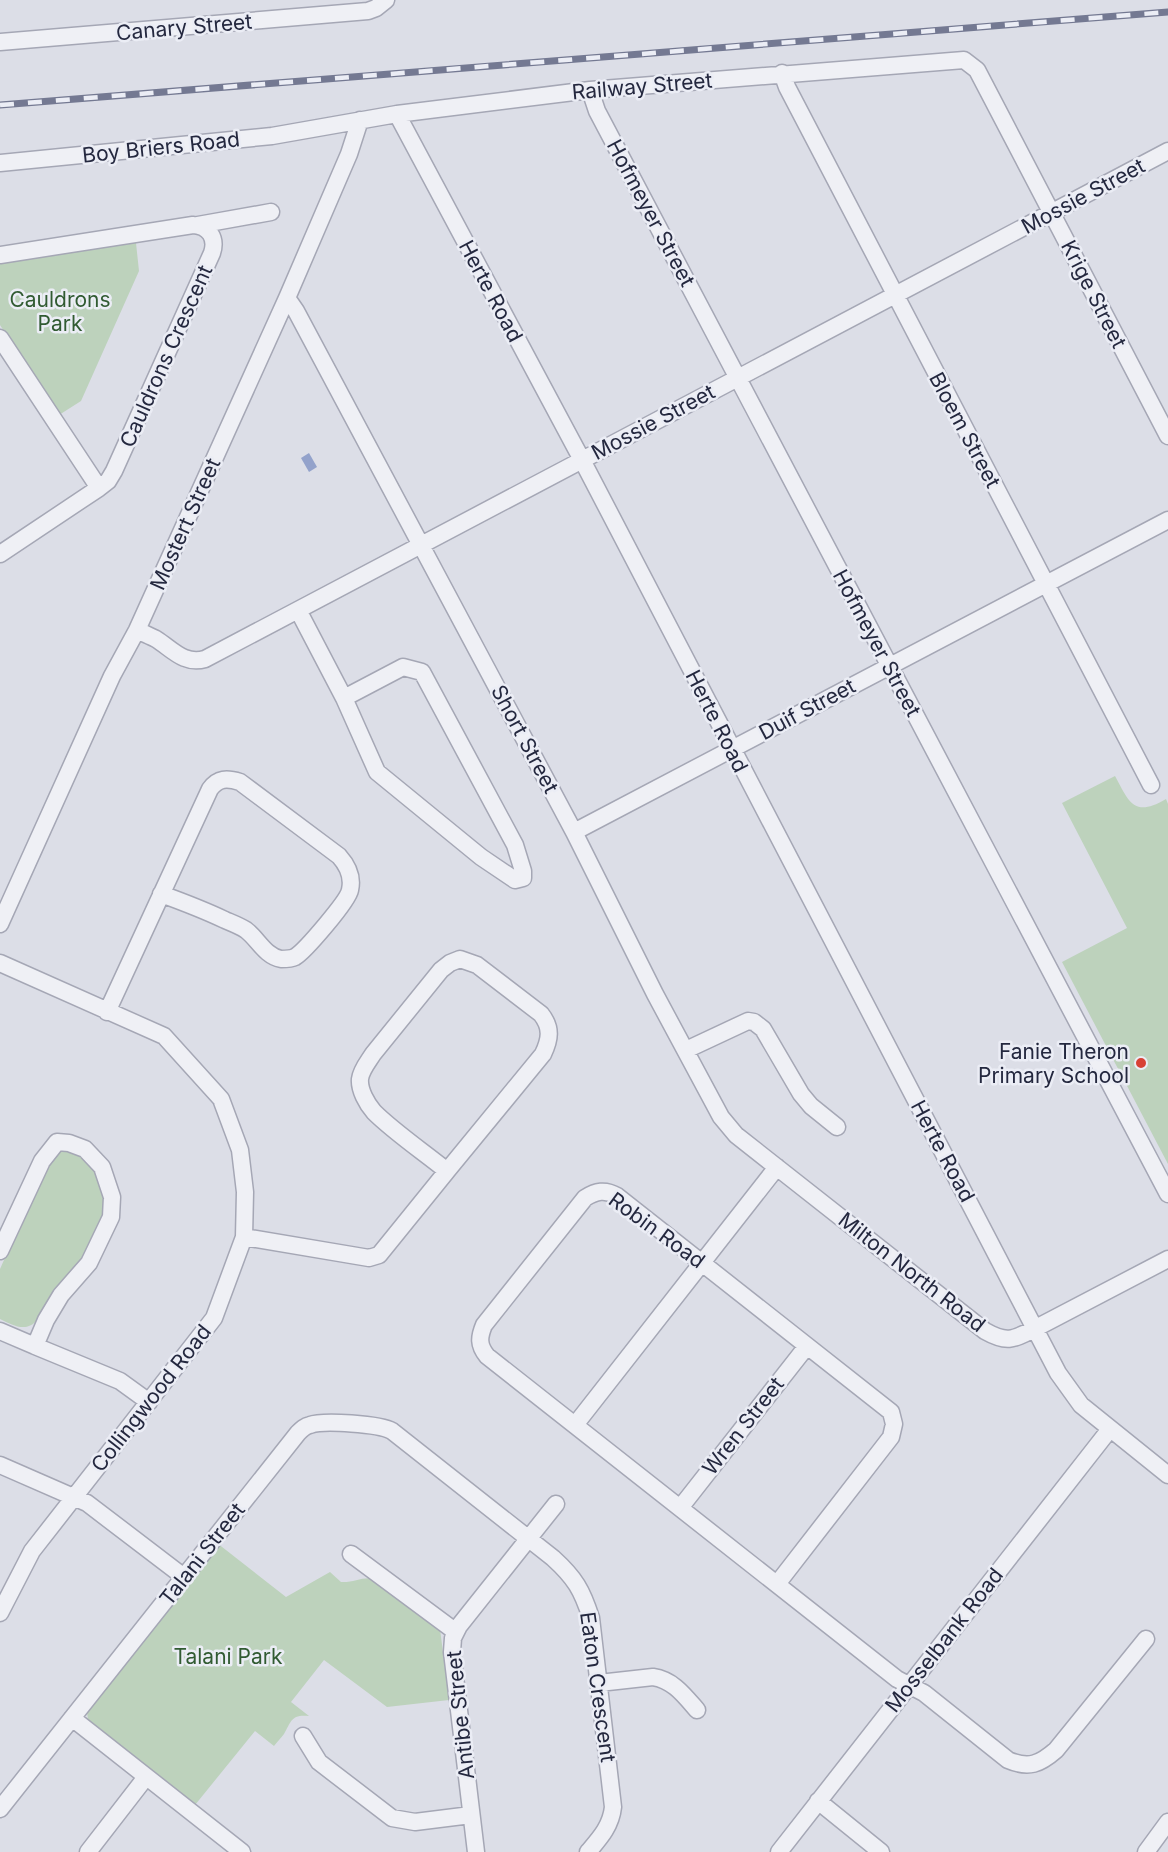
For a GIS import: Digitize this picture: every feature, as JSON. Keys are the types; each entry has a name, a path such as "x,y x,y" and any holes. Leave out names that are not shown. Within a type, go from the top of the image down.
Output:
{"street":[{"name":"Canary Street","path":"0,42 368,11 386,0"},
{"name":"Railway Street","path":"321,128 397,114 590,90 964,60"},
{"name":"Krige Street","path":"964,60 977,70 1168,436"},
{"name":"Bloem Street","path":"782,73 787,87 1151,785"},
{"name":"Hofmeyer Street","path":"590,90 597,111 1168,1194"},
{"name":"Herte Road","path":"397,114 582,460 731,749 1036,1328"},
{"name":"Mostert Street","path":"0,924 112,676 137,630 287,298 350,154 360,120"},
{"name":"Boy Briers Road","path":"0,163 272,136 321,128"},
{"name":"Mossie Street","path":"137,630 154,638 183,658 199,660 298,610 1168,150"},
{"path":"0,255 271,212"},
{"name":"Cauldrons Crescent","path":"0,554 108,481 212,253 214,242 212,236 209,231 198,225"},
{"name":"Short Street","path":"287,298 296,310 574,832 655,994 721,1118 736,1135 777,1167"},
{"path":"0,338 99,488"},
{"name":"Duif Street","path":"574,832 1168,520"},
{"path":"298,610 344,698 377,772 481,857 515,879 523,878 524,871 514,845 422,672 403,667 344,698"},
{"path":"107,1012 161,894 210,789 214,783 227,779 240,782 339,856 351,877 350,891 345,902 306,947 294,958 289,959 277,958 267,952 245,929 198,907 161,894"},
{"path":"244,1237 369,1258 379,1255 543,1054 550,1037 548,1025 541,1014 477,965 460,959 441,970 373,1054 360,1078 360,1086 365,1099 374,1112 447,1171"},
{"name":"Collingwood Road","path":"0,963 164,1036 221,1099 240,1150 245,1192 244,1237 213,1318 32,1551 1,1610"},
{"path":"686,1050 748,1021 754,1022 763,1029 801,1094 811,1106 837,1127"},
{"path":"0,1251 42,1161 57,1142 69,1143 85,1149 102,1167 112,1197 111,1217 89,1263 61,1295 46,1320 35,1346"},
{"path":"575,1425 777,1167"},
{"name":"Milton North Road","path":"777,1167 985,1331 997,1338 1008,1340 1036,1328 1168,1259"},
{"name":"Robin Road","path":"777,1584 891,1437 894,1430 894,1419 886,1407 617,1196 604,1191 594,1192 585,1198 484,1325 480,1345 487,1356 897,1679 924,1694 1008,1760 1017,1763 1043,1762 1056,1750 1146,1638"},
{"path":"1036,1328 1047,1352 1074,1397 1168,1475"},
{"path":"0,1331 120,1381 149,1402"},
{"name":"Wren Street","path":"680,1508 807,1346"},
{"name":"Talani Street","path":"0,1809 303,1428 314,1424 374,1425 387,1428 528,1539"},
{"name":"Mosselbank Road","path":"779,1852 1110,1429"},
{"path":"0,1465 87,1503 184,1577"},
{"name":"Antibe Street","path":"476,1852 452,1652 456,1632 556,1504"},
{"name":"Eaton Crescent","path":"528,1539 568,1571 582,1592 591,1618 613,1807 606,1830 588,1852"},
{"path":"351,1554 456,1632"},
{"path":"599,1683 645,1677 662,1678 673,1684 697,1710"},
{"path":"72,1718 242,1852"},
{"path":"303,1736 319,1762 392,1818 415,1822 471,1815"},
{"path":"88,1852 146,1777"},
{"path":"818,1801 881,1852"},
{"path":"1146,1852 1168,1822"}],"green space":[{"name":"Cauldrons Park","path":"136,243 139,271 81,401 59,415 0,325 0,262"},
{"path":"1115,776 1129,800 1139,807 1155,805 1166,799 1168,804 1168,1164 1062,962 1127,928 1062,803"},
{"path":"62,1146 91,1162 104,1192 105,1207 93,1241 38,1319 29,1326 15,1326 0,1319 0,1269 47,1163"},
{"name":"Talani Park","path":"217,1543 286,1597 330,1572 341,1582 375,1579 440,1629 449,1700 387,1707 324,1660 291,1702 309,1716 298,1716 292,1720 274,1746 255,1731 195,1805 88,1721 87,1711"}],"water":[{"path":"309,453 317,467 309,472 301,458"}],"railway":[{"path":"0,105 1168,12"}],"place":[{"name":"Fanie Theron Primary School","path":"1141,1063"}]}
